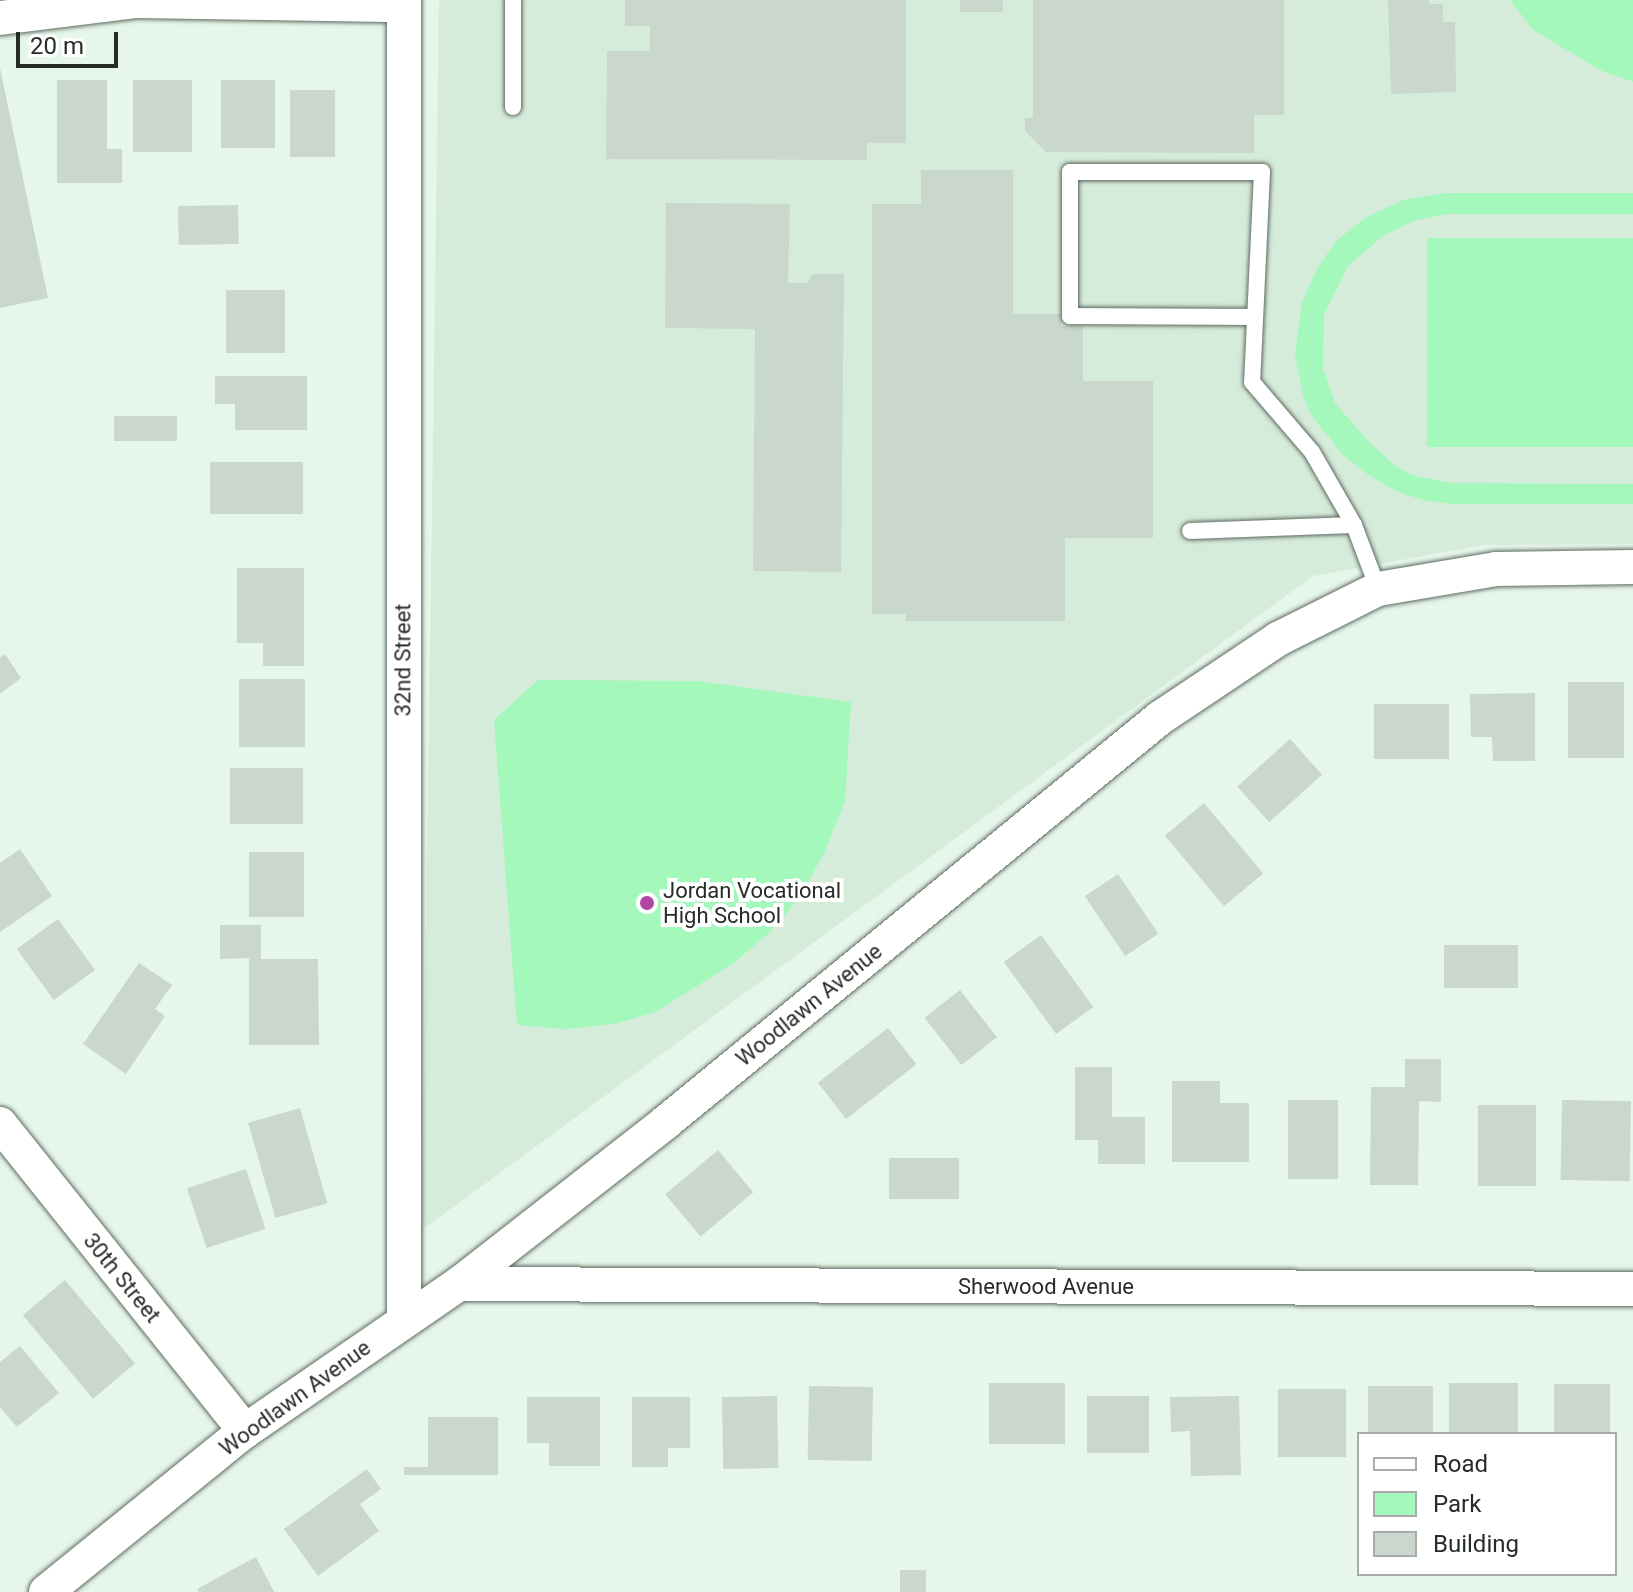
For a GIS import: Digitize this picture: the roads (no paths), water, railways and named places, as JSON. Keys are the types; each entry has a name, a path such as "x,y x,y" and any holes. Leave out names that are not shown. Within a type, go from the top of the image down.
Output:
{"street":[{"path":"0,18 137,1 404,2"},
{"name":"32nd Street","path":"404,2 404,1319"},
{"name":"Woodlawn Avenue","path":"46,1592 245,1431 459,1284 678,1112 1160,718 1278,639 1378,589 1496,569 1633,567"},
{"name":"30th Street","path":"0,1124 245,1431"},
{"name":"Sherwood Avenue","path":"459,1284 1633,1289"}],"lane":[{"path":"513,0 513,107"},
{"path":"1255,317 1070,316 1070,172 1262,172 1252,382 1312,452 1354,525 1378,589"},
{"path":"1190,531 1354,525"}],"place":[{"name":"Jordan Vocational High School","path":"647,903"}]}
